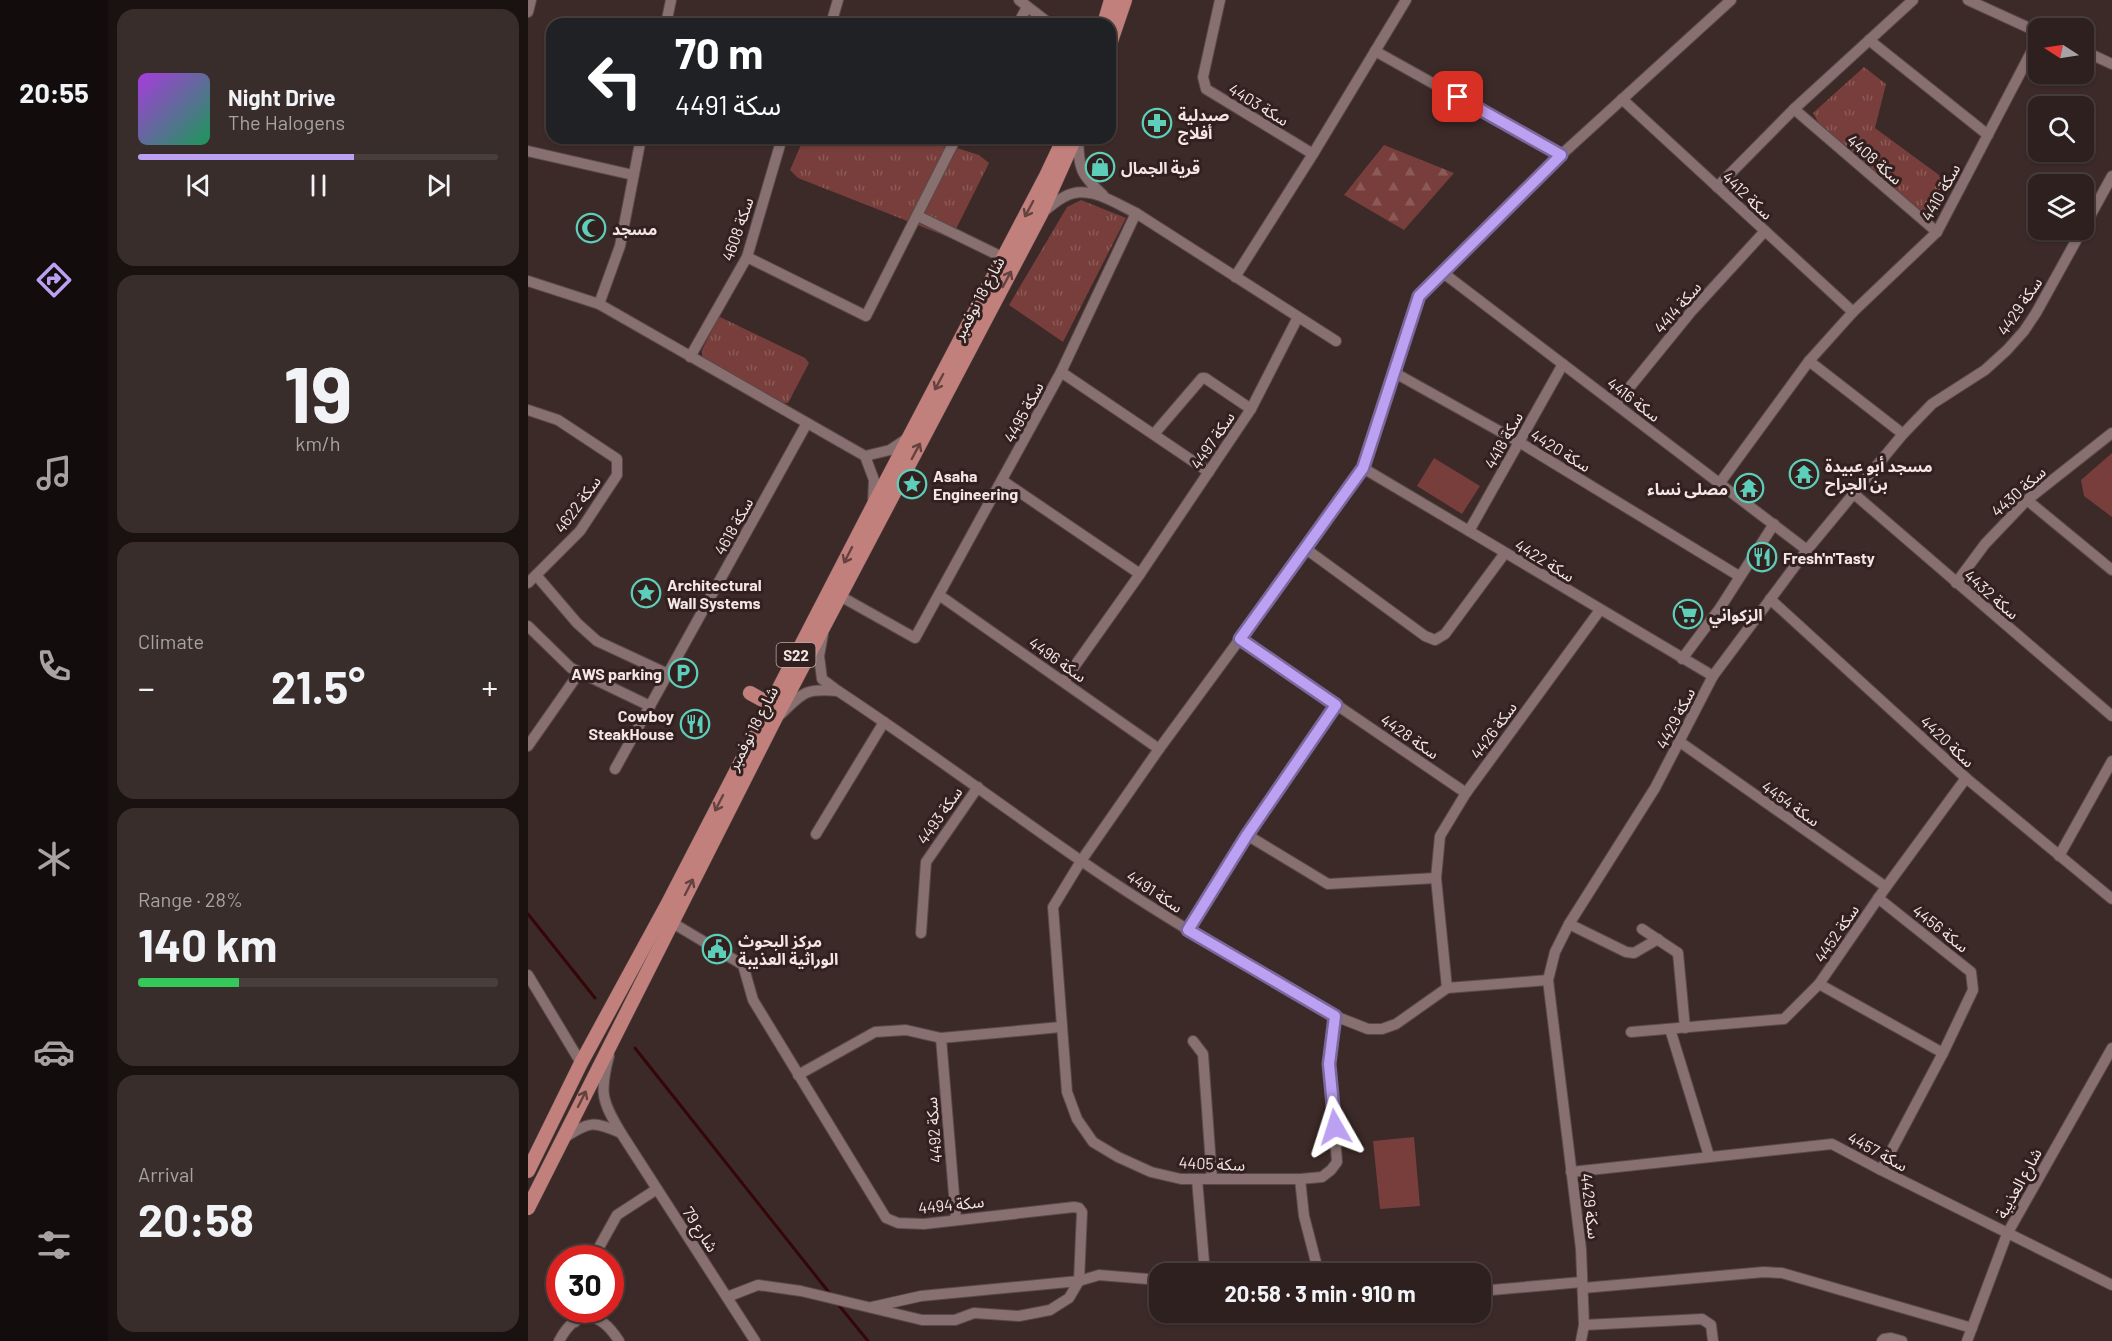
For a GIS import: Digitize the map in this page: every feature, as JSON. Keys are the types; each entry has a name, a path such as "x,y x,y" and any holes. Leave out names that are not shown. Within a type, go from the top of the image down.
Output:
{"main road":[{"path":"1106,18 1111,0"},
{"path":"1116,27 1125,0"},
{"name":"شارع 18 نوفمبر","path":"528,1172 581,1063 668,903 1061,144"},
{"name":"شارع 18 نوفمبر","path":"528,1208 826,620 1041,214 1073,144"},
{"path":"750,693 770,704"}],"street":[{"path":"528,12 531,0"},
{"path":"667,18 671,0"},
{"path":"833,18 838,0"},
{"name":"سكة 4403","path":"1220,0 1203,77 1206,89 1313,154"},
{"path":"1235,277 1406,0"},
{"name":"سكة 4405","path":"1335,1016 1329,1064 1338,1148 1337,1162 1331,1170 1322,1177 1300,1179 1181,1179 1150,1172 1092,1142 1077,1119 1067,1092 1053,907 1081,861 1160,749 1363,468 1419,296 1561,155 1731,0"},
{"path":"1717,187 1794,109 1913,0"},
{"path":"1968,0 2028,27"},
{"path":"1023,4 1042,18"},
{"path":"1869,40 1988,135"},
{"path":"1375,51 1561,155"},
{"path":"2094,56 2112,64"},
{"name":"سكة 4410","path":"1719,484 1809,361 1853,312 1937,232 2028,58"},
{"name":"سكة 4412","path":"1622,99 1853,312"},
{"name":"سكة 4408","path":"1794,109 1937,232"},
{"path":"599,304 620,246 640,144"},
{"name":"سكة 4608","path":"690,357 747,256 780,144"},
{"path":"747,256 866,316 953,144"},
{"path":"1077,144 1079,166 1089,182 1105,197"},
{"path":"528,151 633,175"},
{"name":"سكة 4429","path":"2094,210 2110,183"},
{"path":"1041,214 1065,196 1080,191 1105,197 1136,213 1336,341"},
{"name":"سكة 4495","path":"840,596 915,638 1061,372 1136,213"},
{"path":"918,216 1004,258"},
{"name":"سكة 4414","path":"1616,404 1690,313 1765,231"},
{"name":"سكة 4429","path":"1581,1341 1584,1325 1581,1249 1548,980 1555,952 1569,924 1655,788 1713,676 1807,550 1903,434 1932,404 1985,370 2007,350 2036,313 2076,240"},
{"name":"سكة 4416","path":"1442,272 1807,550"},
{"path":"528,281 599,304 865,456 874,480 873,506"},
{"name":"سكة 4497","path":"1064,681 1140,574 1251,409 1298,317"},
{"path":"1809,361 1903,434"},
{"name":"سكة 4418","path":"1469,531 1563,364"},
{"path":"1061,372 1209,472"},
{"name":"سكة 4420","path":"1395,373 1519,442 1739,576"},
{"path":"1154,434 1202,378 1251,409"},
{"name":"سكة 4622","path":"528,410 558,420 617,459 618,466 616,475 580,531 528,583"},
{"name":"سكة 4618","path":"615,769 807,423"},
{"name":"سكة 4430","path":"1956,583 1985,544 2027,500 2112,433"},
{"path":"865,456 890,450 911,435"},
{"name":"سكة 4422","path":"1363,468 1713,676"},
{"path":"1003,481 1140,574"},
{"name":"سكة 4432","path":"1853,493 2112,716"},
{"path":"2027,500 2112,570"},
{"path":"1682,659 1720,608 1774,524"},
{"path":"1306,549 1425,636 1435,640 1445,634 1505,553"},
{"path":"536,575 577,623 597,641 668,674"},
{"name":"سكة 4496","path":"939,595 1160,749"},
{"name":"سكة 4420","path":"1770,599 1966,778 2058,856 2112,898"},
{"name":"سكة 4426","path":"1447,988 1436,878 1440,836 1466,793 1600,610"},
{"name":"سكة 4491","path":"826,620 819,656 822,679 1081,861 1188,930 1335,1016 1368,1029 1382,1029 1396,1024 1447,988"},
{"path":"528,626 564,663 579,673 650,706"},
{"name":"سكة 4428","path":"1240,639 1466,793"},
{"path":"528,746 579,673"},
{"path":"774,721 796,699 814,689 838,691"},
{"path":"1188,930 1247,835 1336,705"},
{"path":"816,834 884,722"},
{"name":"سكة 4454","path":"1680,742 1886,887"},
{"path":"2058,856 2112,761"},
{"name":"سكة 4452","path":"1631,1032 1784,1019 1819,984 1878,898 1966,778"},
{"name":"سكة 4493","path":"921,933 926,862 978,787"},
{"path":"1247,835 1328,884 1436,878"},
{"name":"سكة 4456","path":"1878,898 1971,972 1973,990 1943,1053 1881,1170"},
{"name":"سكة 4494","path":"671,922 743,965 753,1000 886,1218 898,1223 924,1224 1079,1208 1082,1212 1079,1281"},
{"path":"1569,924 1626,952 1634,953 1658,939"},
{"path":"1642,929 1678,953 1685,1028"},
{"path":"528,975 581,1063"},
{"path":"1447,988 1548,980"},
{"path":"1819,984 1943,1053"},
{"path":"798,1075 875,1032 906,1030 941,1038 1061,1028"},
{"path":"1670,1029 1709,1156"},
{"name":"79 شارع","path":"615,1034 602,1081 605,1105 755,1341"},
{"name":"سكة 4492","path":"941,1038 956,1219"},
{"path":"1193,1041 1203,1054 1212,1179"},
{"name":"شارع العذيبة","path":"1967,1341 2007,1234 2112,1048"},
{"path":"562,1139 582,1127 599,1123 621,1133"},
{"name":"سكة 4457","path":"1571,1172 1832,1144 2112,1285"},
{"path":"1197,1179 1204,1263"},
{"path":"1300,1179 1304,1216 1316,1263"},
{"path":"600,1245 617,1215 657,1189"},
{"path":"1491,1290 1764,1272 1782,1273 1972,1328"},
{"path":"869,1308 921,1296 1079,1281 1100,1275 1149,1279"},
{"path":"727,1297 758,1285 801,1291 922,1320 955,1320 974,1313 1019,1316 1050,1310 1069,1298 1079,1281"},
{"path":"1584,1325 1702,1319 1711,1325 1713,1341"},
{"path":"559,1341 565,1329 574,1323"},
{"path":"605,1323 619,1341"},
{"path":"1882,1341 1891,1338 1902,1341"}],"green space":[{"path":"1864,67 1886,84 1875,128 1939,175 1942,187 1924,212 1919,211 1818,122 1813,113"},
{"path":"801,144 944,144 979,155 989,163 954,233 948,237 798,178 790,170"},
{"path":"1384,145 1454,173 1404,230 1344,195"},
{"path":"1081,200 1126,218 1063,342 1009,305 1067,207"},
{"path":"720,317 805,358 809,363 788,403 782,403 702,358 702,350"},
{"path":"2112,453 2112,517 2084,496 2081,480"},
{"path":"1434,458 1480,486 1462,514 1417,486"},
{"path":"1414,1137 1420,1206 1380,1209 1373,1141"}],"waterway":[{"path":"528,914 595,998"},
{"path":"635,1048 831,1295"},
{"path":"837,1303 868,1341"}],"place":[{"name":"صيدلية أفلاج","path":"1157,123"},
{"name":"قرية الجمال","path":"1100,167"},
{"name":"مسجد","path":"591,228"},
{"name":"مسجد أبو عبيدة بن الجراح","path":"1804,474"},
{"name":"Asaha Engineering","path":"912,484"},
{"name":"مصلى نساء","path":"1749,488"},
{"name":"Fresh'n'Tasty","path":"1762,557"},
{"name":"Architectural Wall Systems","path":"646,593"},
{"name":"الزكواني","path":"1688,614"},
{"name":"AWS parking","path":"683,673"},
{"name":"Cowboy SteakHouse","path":"695,724"},
{"name":"مركز البحوث الوراثية العذيبة","path":"717,949"}],"route":[{"path":"1335,1127 1329,1064 1335,1016 1188,930 1247,835 1336,705 1240,639 1363,468 1419,296 1561,155 1458,97"}]}
